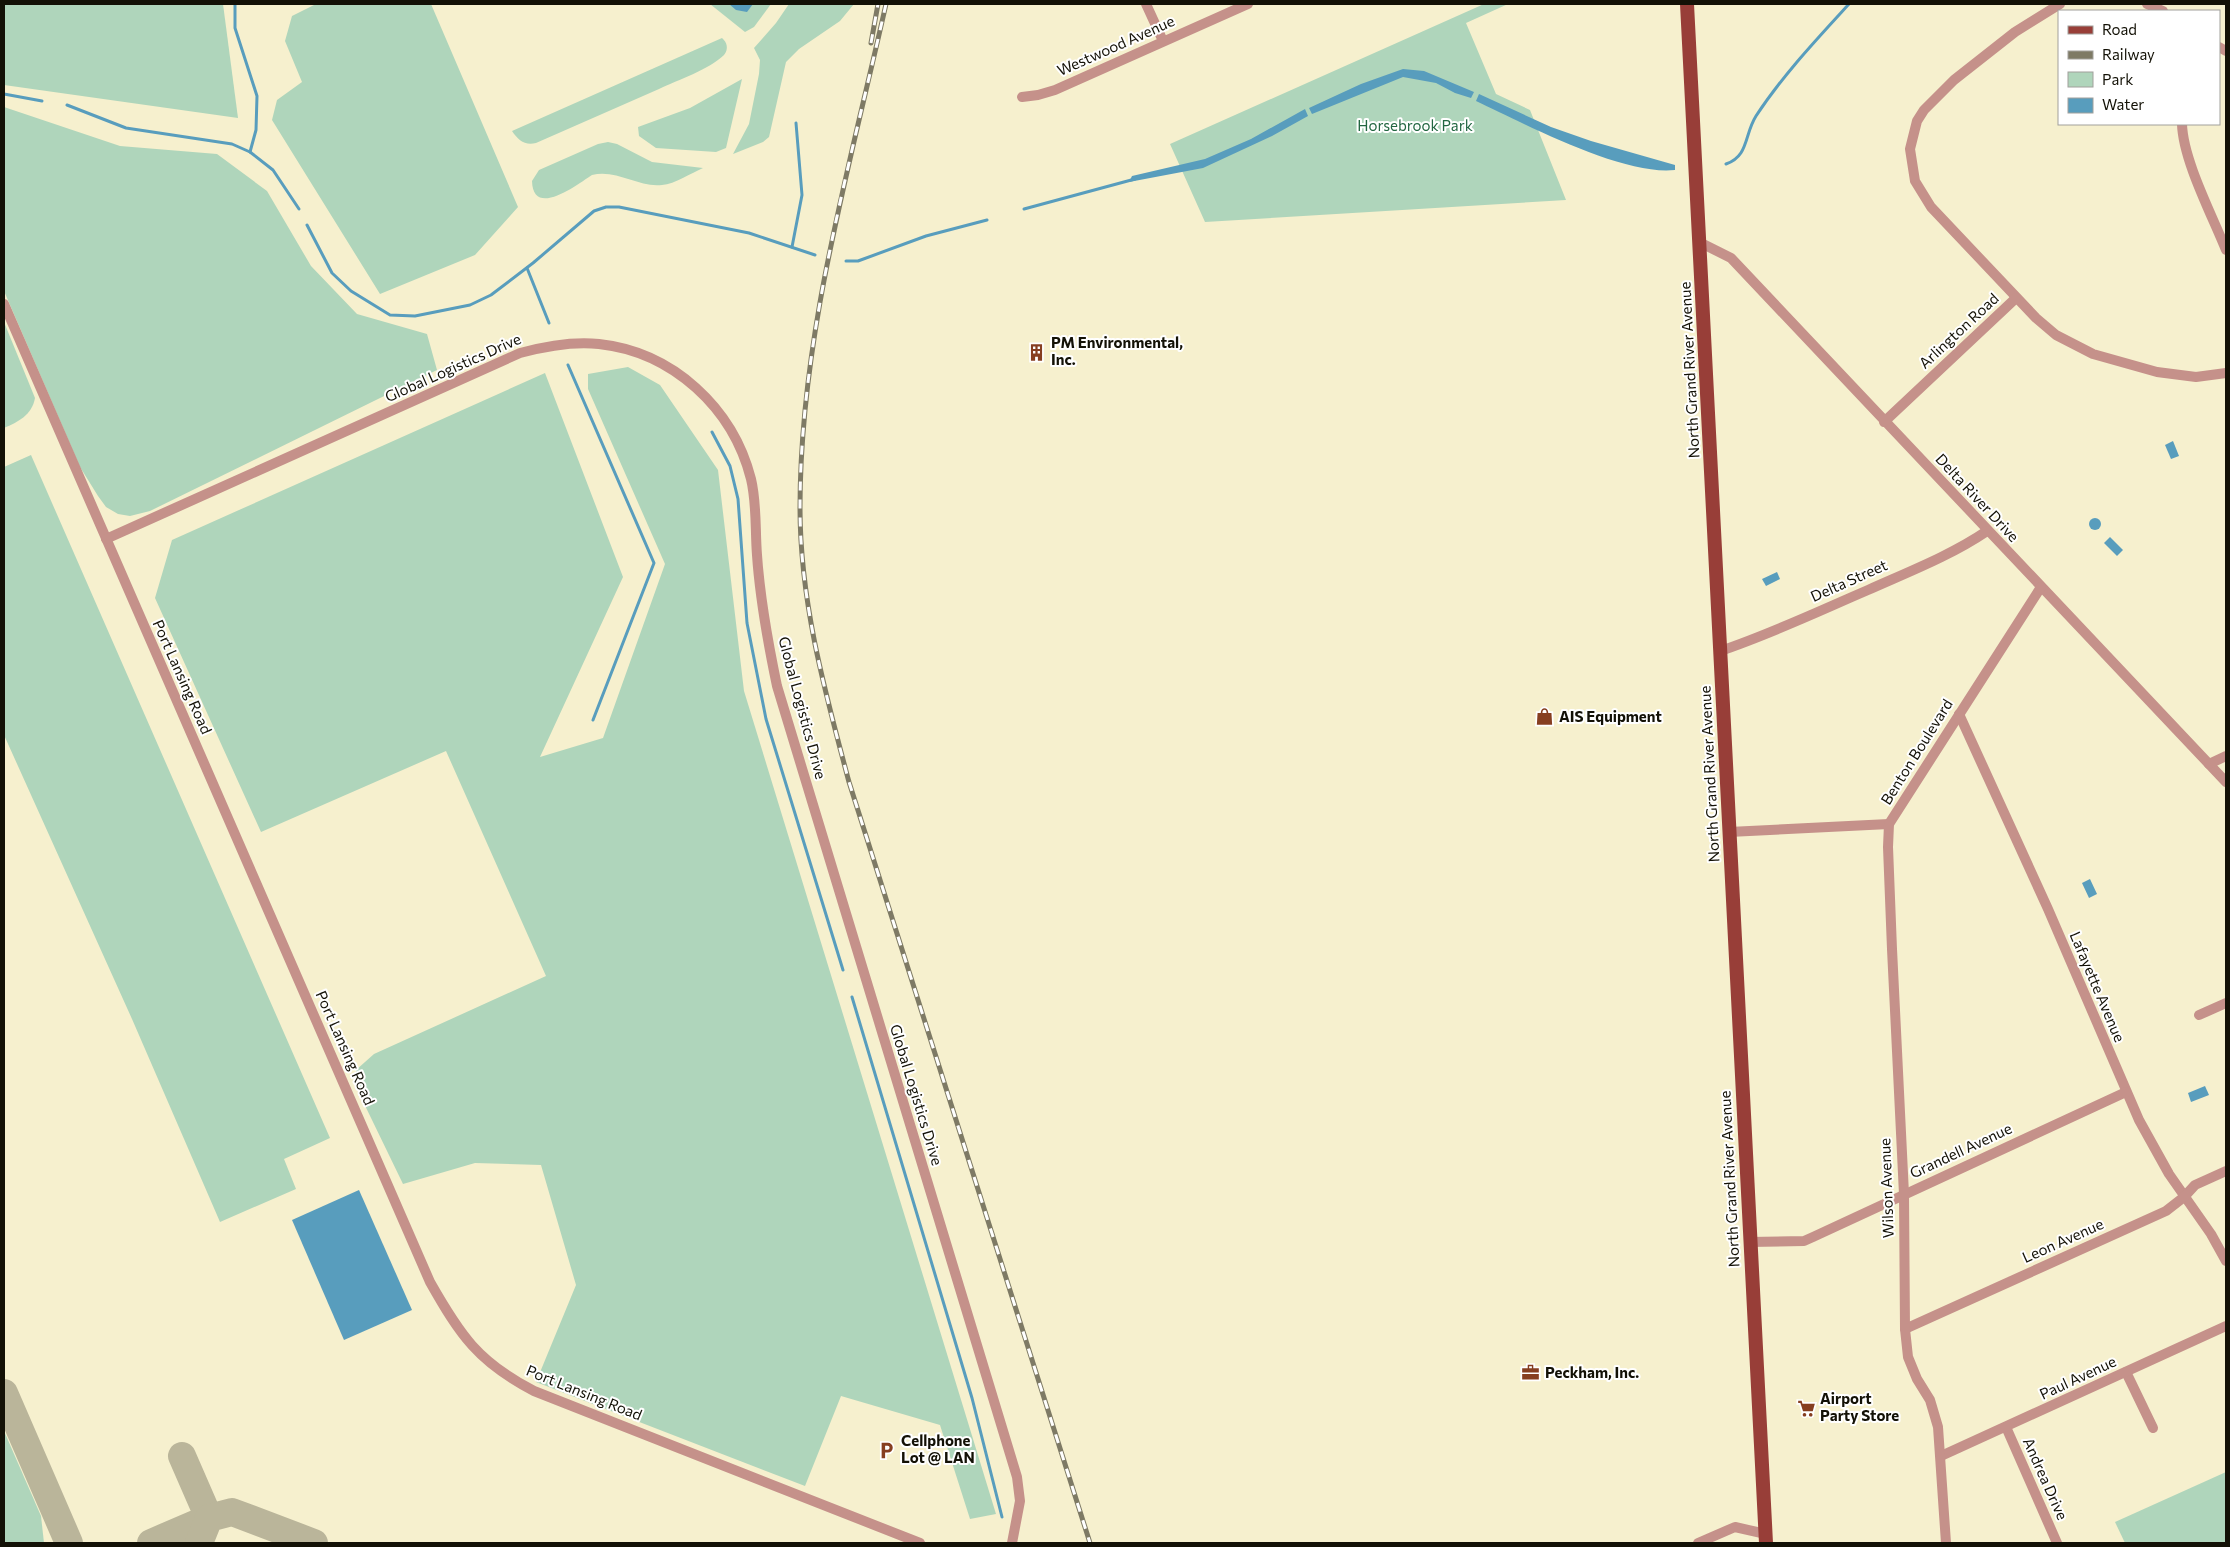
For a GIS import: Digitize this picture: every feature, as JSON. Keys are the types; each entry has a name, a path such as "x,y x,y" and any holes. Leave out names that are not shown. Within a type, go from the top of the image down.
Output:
{"main road":[{"name":"North Grand River Avenue","path":"1687,4 1701,243 1750,1242 1762,1540"}],"street":[{"path":"1146,4 1163,41"},
{"name":"Westwood Avenue","path":"1022,97 1055,90 1248,4"},
{"path":"2016,298 1921,194 1914,181 1910,149 1917,121 1936,97 2015,32 2060,4"},
{"path":"2147,4 2161,10"},
{"path":"2182,125 2193,169 2226,250"},
{"name":"Delta River Drive","path":"1701,243 1731,258 1986,531 2226,782"},
{"name":"Arlington Road","path":"1884,422 2016,298 2056,335 2093,354 2181,377 2211,376 2226,373"},
{"name":"Port Lansing Road","path":"4,304 430,1282 450,1317 468,1342 488,1362 507,1377 534,1391 920,1543"},
{"name":"Global Logistics Drive","path":"106,539 520,352 544,346 573,343 599,344 624,348 658,361 682,376 703,393 725,419 740,448 751,480 760,589 778,686 1017,1476 1020,1501 1012,1543"},
{"name":"Delta Street","path":"1720,651 1753,640 1933,561 1970,542 1986,531"},
{"name":"Benton Boulevard","path":"1729,832 1889,824 2041,588"},
{"name":"Lafayette Avenue","path":"1959,714 2048,910 2126,1092 2157,1154 2184,1197 2211,1234 2226,1261"},
{"path":"2209,764 2226,756"},
{"name":"Wilson Avenue","path":"1889,824 1888,847 1892,949 1904,1194 1905,1329 1908,1357 1911,1366 1935,1413 1941,1456 1946,1543"},
{"path":"2199,1015 2226,1003"},
{"name":"Grandell Avenue","path":"1750,1242 1804,1241 2126,1092"},
{"name":"Leon Avenue","path":"1905,1329 2166,1211 2184,1197 2195,1184 2226,1170"},
{"name":"Paul Avenue","path":"1941,1456 2226,1326"},
{"path":"2126,1372 2153,1428"},
{"name":"Andrea Drive","path":"2006,1427 2057,1543"},
{"path":"1698,1543 1735,1527 1762,1540"}],"green space":[{"path":"4,4 223,4 238,118 4,85"},
{"path":"316,4 431,4 518,207 475,255 380,294 272,120 277,100 302,82 285,41 292,16"},
{"path":"710,4 771,4 754,27 745,32"},
{"path":"789,4 854,4 840,21 799,49 786,62 769,137 763,142 733,154 749,124 759,74 760,60 754,48 776,23"},
{"name":"Horsebrook Park","path":"1484,4 1508,4 1466,23 1496,94 1530,110 1566,200 1205,222 1170,144"},
{"path":"722,38 727,46 724,55 711,65 684,78 536,143 528,144 522,142 512,131"},
{"path":"742,79 726,148 716,152 656,148 639,136 638,127 690,108"},
{"path":"4,107 120,146 217,154 267,191 311,266 357,314 427,334 437,370 150,511 130,516 118,514 106,507 80,467 4,291"},
{"path":"608,142 617,144 652,162 703,168 678,180 662,185 645,184 619,176 601,174 592,175 557,196 540,197 534,192 532,181 539,170 598,144"},
{"path":"4,322 35,398 28,413 4,428"},
{"path":"628,367 660,385 718,470 744,691 996,1514 970,1519 940,1425 841,1396 805,1486 536,1382 576,1285 541,1165 475,1163 403,1184 357,1089 356,1070 374,1054 546,976 446,751 261,832 155,598 172,540 545,373 623,577 540,757 603,738 665,564 588,389 588,374"},
{"path":"31,455 330,1138 284,1159 296,1189 220,1222 132,1019 4,735 4,467"},
{"path":"4,1431 41,1516 44,1543 4,1543"},
{"path":"2226,1472 2226,1543 2125,1543 2115,1522"}],"water":[{"path":"729,4 753,4 747,12 736,10"},
{"path":"1403,69 1424,71 1474,92 1471,98 1455,93 1436,83 1403,77 1312,114 1309,108 1361,84"},
{"path":"1479,94 1551,127 1591,141 1675,165 1675,170 1654,170 1602,157 1547,135 1476,101"},
{"path":"1305,109 1308,116 1272,136 1203,168 1129,182 1132,176 1205,159 1251,139"},
{"path":"2173,441 2179,456 2171,459 2165,445"},
{"path":"2093,518 2097,518 2101,524 2097,530 2093,530 2089,526 2089,522"},
{"path":"2110,537 2123,550 2117,556 2104,543"},
{"path":"1777,572 1780,579 1766,586 1762,579"},
{"path":"2090,879 2097,894 2089,898 2082,883"},
{"path":"2205,1086 2209,1095 2191,1102 2188,1093"},
{"path":"359,1190 412,1310 344,1340 292,1220"}],"waterway":[{"path":"235,4 235,28 257,96 256,130 250,152"},
{"path":"1726,164 1739,156 1752,123 1777,86 1849,4"},
{"path":"4,94 42,101"},
{"path":"67,105 126,128 232,144 250,152 273,170 299,209"},
{"path":"792,247 802,195 796,123"},
{"path":"1024,209 1135,179"},
{"path":"307,225 332,273 351,291 390,315 415,316 470,305 491,295 533,263 594,211 606,207 619,207 749,233 815,255"},
{"path":"846,261 858,261 926,236 987,220"},
{"path":"527,268 549,323"},
{"path":"568,365 654,563 593,720"},
{"path":"712,432 730,466 738,499 747,623 766,719 843,970"},
{"path":"852,997 972,1398 1002,1517"}],"taxiway":[{"path":"4,1393 69,1543"},
{"path":"151,1543 209,1518 182,1456"},
{"path":"199,1543 209,1518 232,1512 314,1543"}],"railway":[{"path":"871,43 878,4"},
{"path":"886,4 829,254 817,317 808,380 802,444 800,508 804,578 823,681 849,782 1090,1543"}],"place":[{"name":"PM Environmental, Inc.","path":"1037,352"},
{"name":"AIS Equipment","path":"1545,717"},
{"name":"Peckham, Inc.","path":"1531,1373"},
{"name":"Airport Party Store","path":"1806,1408"},
{"name":"Cellphone Lot @ LAN","path":"887,1450"}]}
